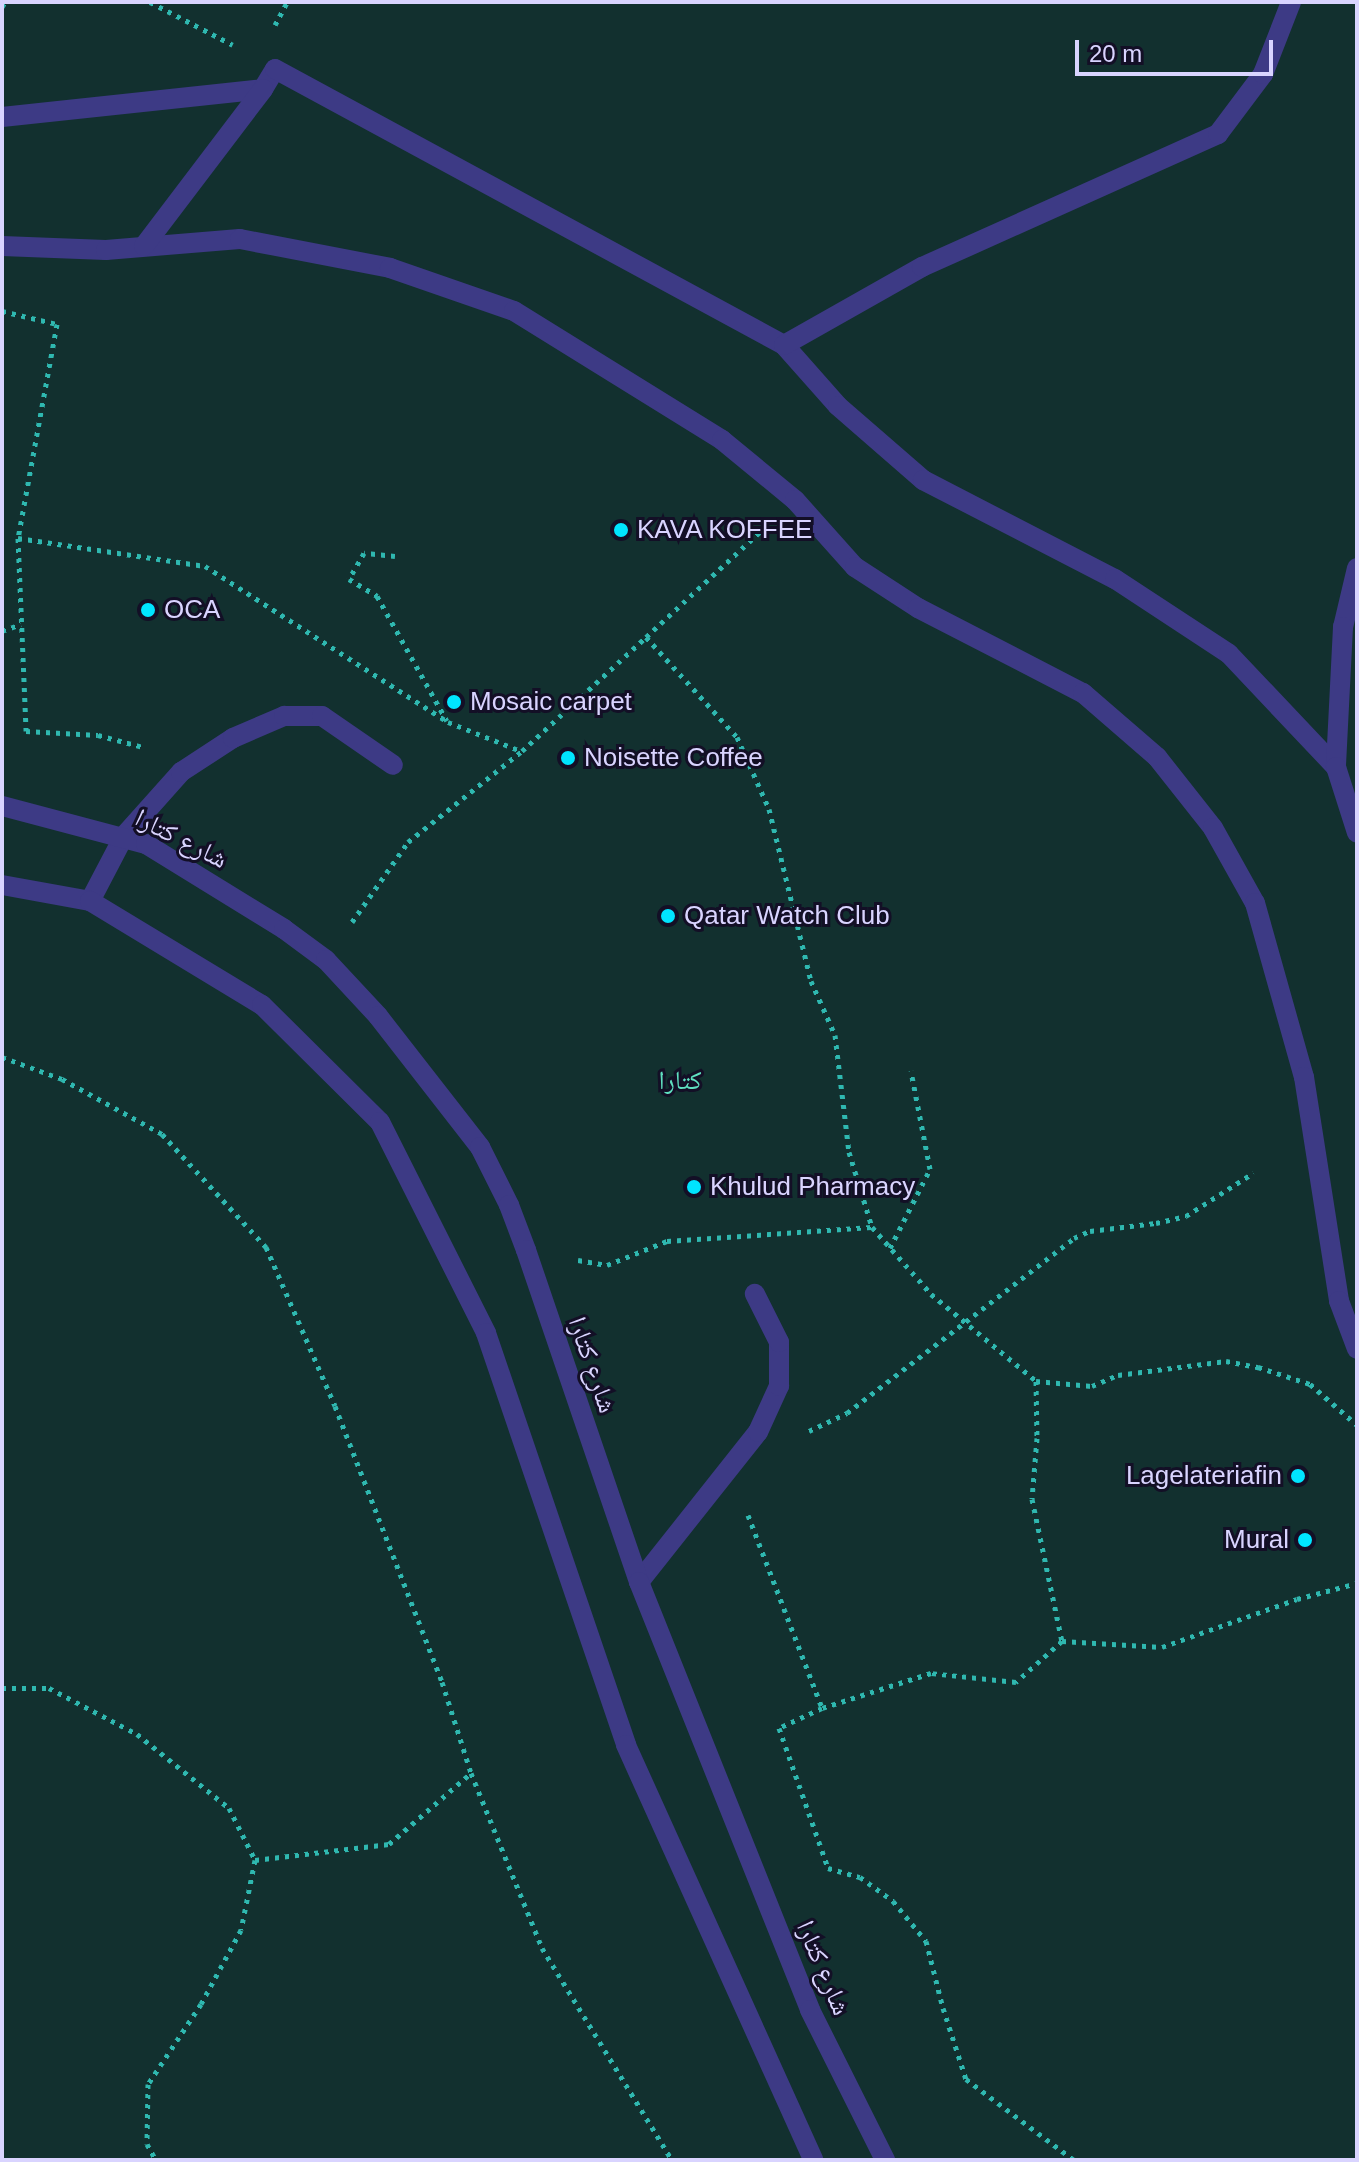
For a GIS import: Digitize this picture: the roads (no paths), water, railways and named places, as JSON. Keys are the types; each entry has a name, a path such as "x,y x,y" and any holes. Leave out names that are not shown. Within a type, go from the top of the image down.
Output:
{"street":[{"path":"784,345 922,267 1218,134 1263,74 1291,2"},
{"path":"144,246 275,69 784,345 838,406 923,480 1115,579 1229,654 1336,767"},
{"path":"2,117 263,89"},
{"path":"2,246 106,250 240,239 390,268 514,311 722,440 795,500 855,567 918,608 1083,693 1157,757 1213,828 1255,903 1304,1077 1339,1301 1357,1349"},
{"path":"1357,568 1343,627 1336,767 1357,833"},
{"path":"90,901 124,836 181,772 233,738 284,716 322,716 393,765"},
{"name":"شارع كتارا","path":"2,806 124,836 199,874 326,960 421,1067 480,1147 509,1205 526,1250 639,1582 810,2010 885,2160"},
{"path":"2,885 90,901 262,1005 380,1122 486,1333 626,1745 813,2160"},
{"path":"639,1582 758,1432 779,1386 779,1342 755,1294"}],"place":[{"name":"KAVA KOFFEE","path":"621,530"},
{"name":"OCA","path":"148,610"},
{"name":"Mosaic carpet","path":"454,702"},
{"name":"Noisette Coffee","path":"568,758"},
{"name":"Qatar Watch Club","path":"668,916"},
{"name":"Khulud Pharmacy","path":"694,1187"},
{"name":"Lagelateriafin","path":"1298,1476"},
{"name":"Mural","path":"1305,1540"}],"park label":[{"name":"كتارا","path":"680,1081"}]}
